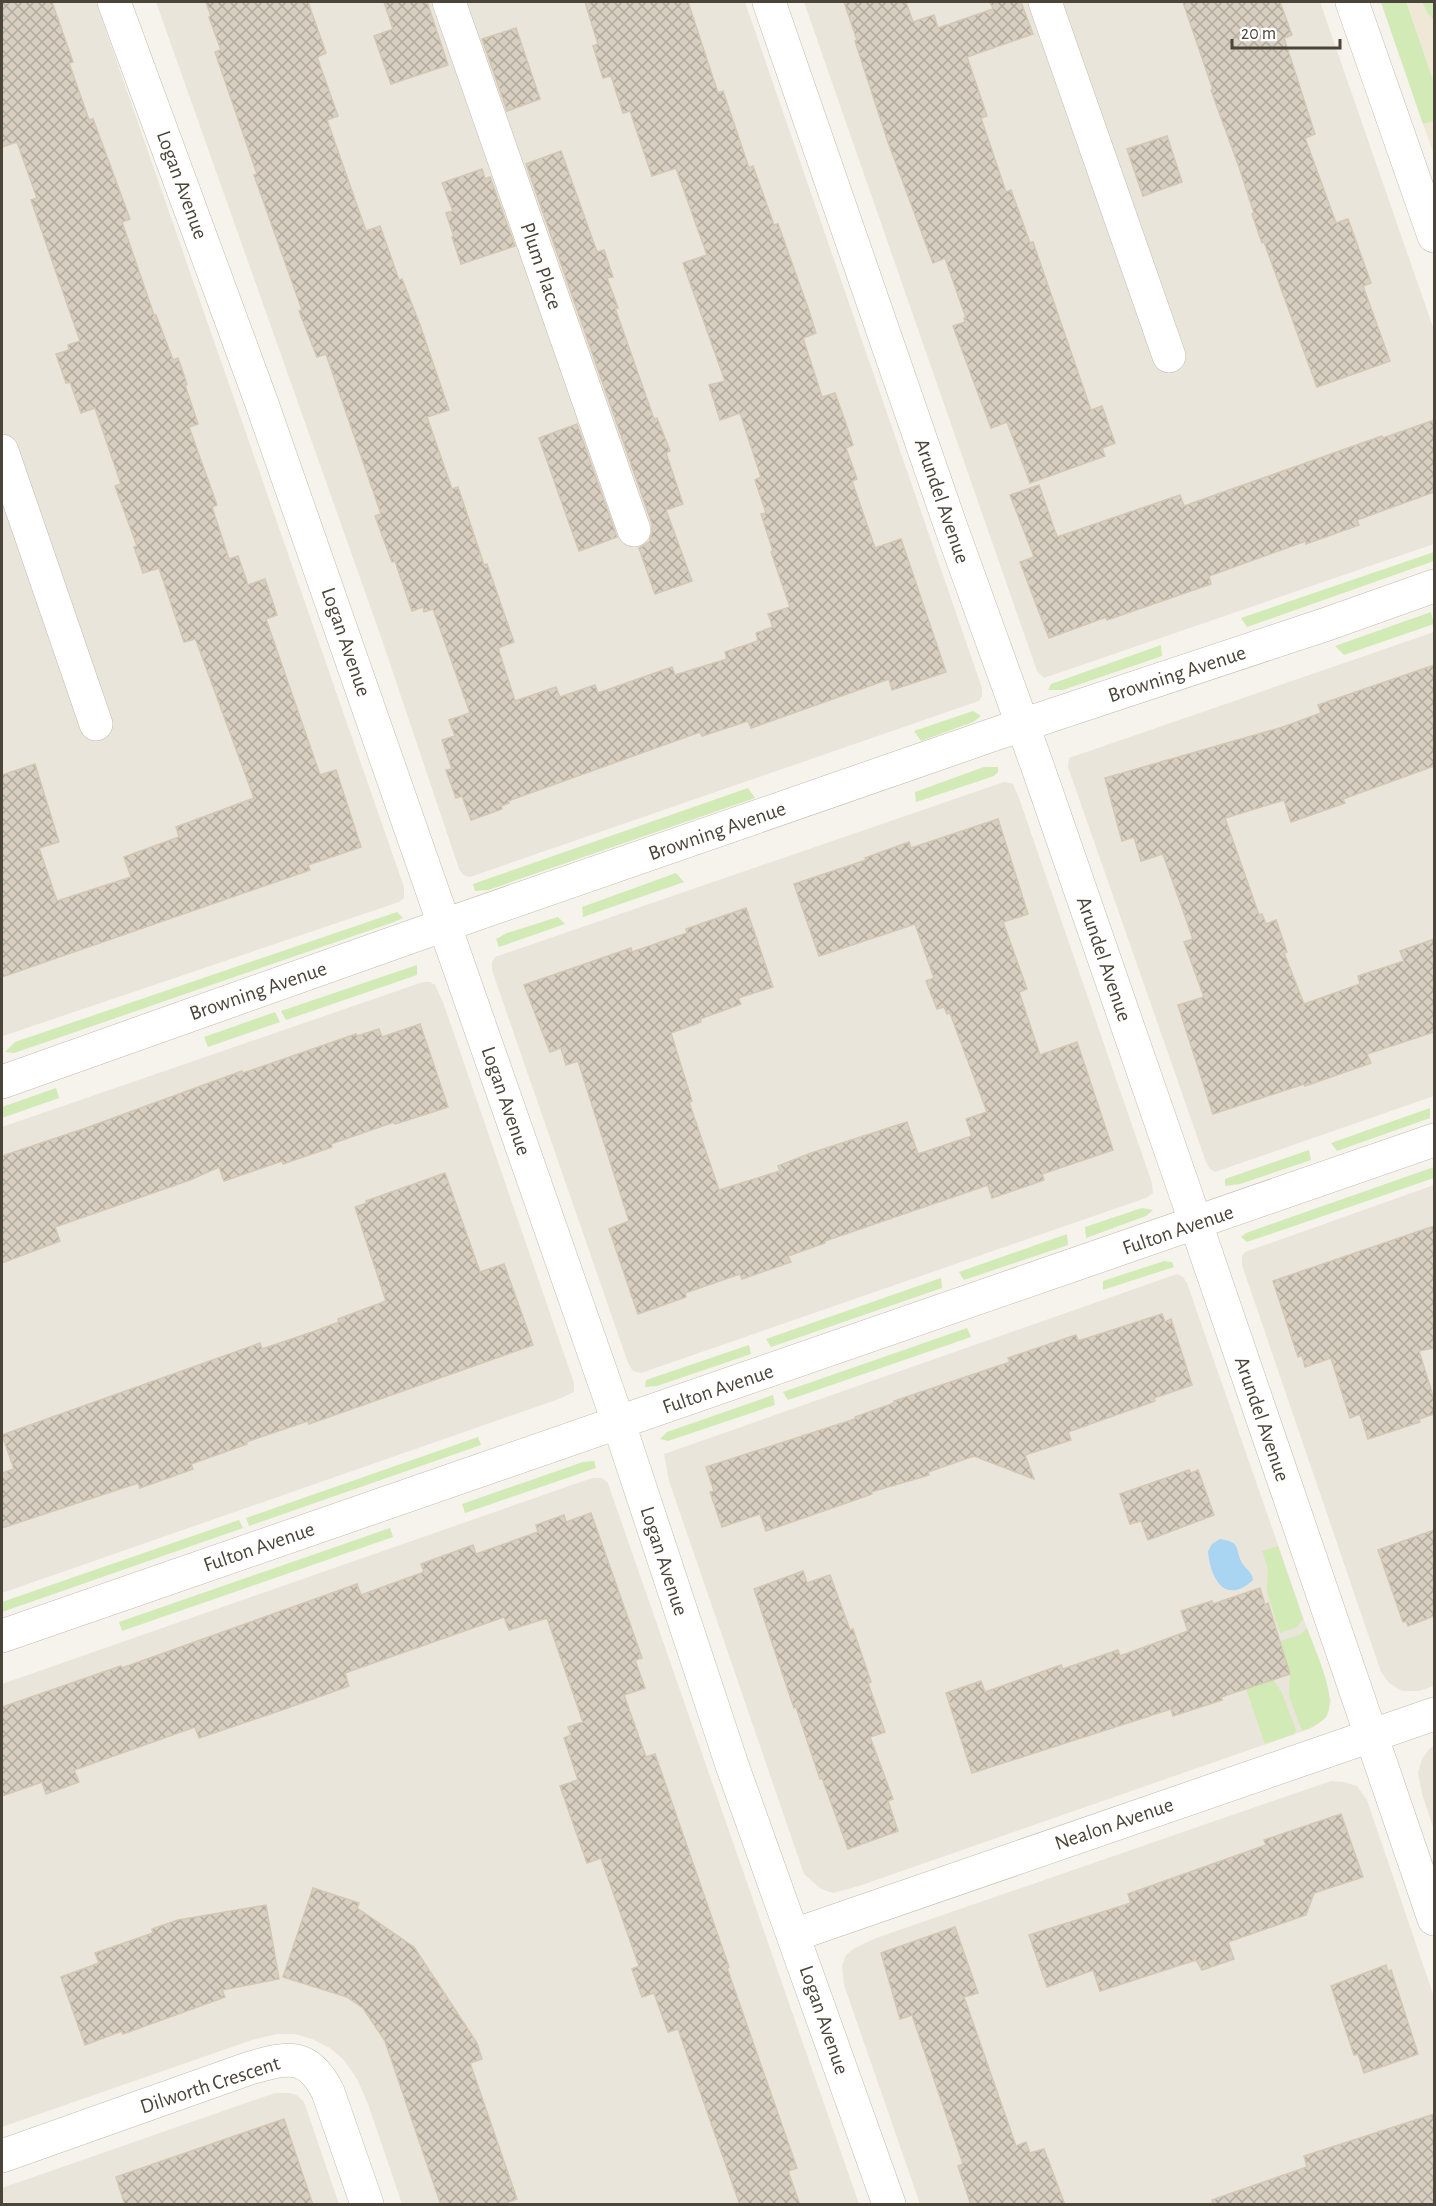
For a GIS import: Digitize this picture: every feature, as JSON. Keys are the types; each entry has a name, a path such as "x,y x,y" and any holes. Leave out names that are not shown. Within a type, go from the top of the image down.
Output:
{"street":[{"name":"Logan Avenue","path":"114,2 261,400 619,1424 732,1765 889,2205"},
{"name":"Plum Place","path":"449,2 634,530"},
{"name":"Arundel Avenue","path":"769,2 1196,1224 1434,1919"},
{"path":"1045,2 1169,356"},
{"path":"1352,2 1434,236"},
{"path":"2,450 96,724"},
{"name":"Browning Avenue","path":"2,1082 445,926 1434,586"},
{"name":"Fulton Avenue","path":"2,1636 1434,1140"},
{"name":"Nealon Avenue","path":"794,1935 1434,1714"},
{"name":"Dilworth Crescent","path":"2,2156 250,2068 275,2060 297,2060 308,2065 320,2077 328,2092 367,2205"}],"shaded area":[{"path":"2,2 96,2 404,887 404,898 399,902 3,1036 2,1036"},
{"path":"156,2 745,2 982,688 979,701 470,877 463,875"},
{"path":"804,2 1320,2 1434,330 1434,544 1044,678 1037,671"},
{"path":"1381,2 1434,2 1434,155 1423,124"},
{"path":"1434,632 1434,1096 1215,1172 1206,1162 1068,767 1069,758"},
{"path":"1004,782 1013,784 1019,798 1152,1183 1153,1193 1146,1198 641,1373 633,1371 628,1363 492,970 495,957"},
{"path":"423,982 435,985 443,1002 574,1383 574,1392 2,1593 2,1127"},
{"path":"1434,1185 1434,1686 1419,1691 1402,1691 1389,1683 1381,1672 1242,1265 1242,1256 1245,1252"},
{"path":"1177,1274 1187,1283 1327,1686 1331,1701 1326,1717 1312,1728 859,1886 833,1893 821,1889 804,1874 669,1481 664,1454"},
{"path":"592,1478 602,1478 608,1483 859,2204 402,2204 368,2104 357,2079 344,2060 330,2048 295,2034 277,2034 252,2040 2,2127 2,1684"},
{"path":"1434,1746 1434,1830 1422,1794 1418,1773 1422,1759"},
{"path":"1331,1781 1357,1786 1367,1800 1434,1997 1434,2204 920,2204 844,1985 842,1965 846,1955 876,1938"},
{"path":"275,2093 297,2095 304,2102 339,2204 2,2204 2,2188"}],"green space":[{"path":"1381,2 1406,2 1434,83 1434,121 1423,124"},
{"path":"1422,2 1434,2 1434,19 1428,14"},
{"path":"1434,552 1434,561 1247,627 1241,618"},
{"path":"1431,612 1434,624 1344,655 1335,646"},
{"path":"1161,645 1162,656 1063,690 1048,690 1051,684"},
{"path":"973,711 981,716 973,722 921,741 914,731"},
{"path":"984,767 998,767 998,772 994,776 916,802 915,792"},
{"path":"748,788 755,798 488,890 475,891 473,884"},
{"path":"676,873 684,882 583,917 582,907"},
{"path":"397,912 403,918 23,1050 14,1053 5,1052 15,1042"},
{"path":"558,917 565,924 499,947 496,939 507,933"},
{"path":"417,965 417,975 286,1020 281,1011"},
{"path":"275,1012 280,1022 208,1047 204,1037"},
{"path":"56,1088 59,1098 2,1118 2,1107"},
{"path":"1430,1108 1430,1118 1337,1151 1331,1143"},
{"path":"1309,1150 1311,1160 1240,1184 1225,1186 1225,1179"},
{"path":"1434,1167 1434,1178 1247,1242 1241,1237 1246,1233"},
{"path":"1142,1208 1153,1210 1146,1216 1086,1238 1085,1227"},
{"path":"1067,1234 1068,1245 964,1280 959,1272"},
{"path":"1164,1261 1172,1262 1174,1267 1103,1290 1103,1281"},
{"path":"941,1278 942,1288 771,1347 766,1339"},
{"path":"967,1328 971,1337 788,1400 783,1392"},
{"path":"749,1345 751,1354 657,1386 645,1387 646,1380"},
{"path":"773,1395 775,1405 668,1441 660,1439 667,1432"},
{"path":"478,1437 481,1445 249,1526 246,1518"},
{"path":"594,1461 596,1468 465,1513 462,1504 583,1462"},
{"path":"239,1520 243,1528 2,1612 2,1602"},
{"path":"390,1528 393,1537 122,1631 119,1622"},
{"path":"1278,1546 1303,1619 1297,1627 1280,1633 1267,1592 1268,1569 1262,1551"},
{"path":"1307,1628 1324,1673 1330,1698 1326,1717 1302,1731 1289,1696 1290,1674 1281,1648 1281,1641 1301,1634"},
{"path":"1273,1679 1282,1693 1296,1730 1294,1734 1265,1744 1246,1689"}],"water":[{"path":"1220,1539 1235,1544 1242,1563 1251,1575 1253,1580 1243,1587 1234,1590 1227,1589 1216,1579 1212,1571 1208,1551 1212,1544"}],"building":[{"path":"2,2 52,2 73,62 69,63 89,120 93,119 130,219 122,222 154,315 156,315 173,360 178,358 187,384 185,385 198,424 189,427 217,505 212,507 229,559 238,556 248,585 265,579 277,615 266,619 320,775 336,770 361,847 308,865 310,870 2,977 2,775 35,764 59,842 39,848 57,901 131,877 124,857 179,837 176,827 254,798 197,643 195,639 184,642 159,568 143,573 134,547 137,546 115,486 121,484 95,408 81,413 70,382 66,383 56,354 69,350 68,345 80,341 31,200 37,198 17,142 2,147"},
{"path":"206,2 308,2 326,53 317,57 338,116 327,120 366,231 380,226 399,280 402,279 420,325 449,410 427,417 452,489 458,487 484,565 487,564 514,642 498,648 515,701 556,687 560,697 595,685 598,693 672,667 675,675 727,659 725,652 758,641 756,633 773,627 768,614 790,607 761,514 766,513 755,480 761,477 740,413 720,420 709,385 725,381 683,263 707,255 676,168 652,176 630,111 623,113 611,76 603,78 593,46 598,44 585,2 688,2 718,93 723,91 749,168 753,166 774,225 778,224 808,308 816,333 803,338 822,397 835,393 845,421 853,445 846,448 857,479 852,481 875,548 901,539 946,672 892,690 889,679 751,728 748,721 702,736 700,732 508,801 509,803 501,806 502,809 471,820 462,796 456,798 446,770 452,769 442,740 455,736 449,720 470,713 433,609 424,612 423,607 412,611 395,561 392,562 375,516 381,514 326,354 317,357 299,311 302,310 254,175 257,174 215,52 221,50"},
{"path":"384,2 427,2 448,65 391,84 374,36 393,29"},
{"path":"844,2 906,2 913,22 934,15 938,28 993,9 990,2 1021,2 1033,34 967,57 987,116 981,118 1006,192 1011,190 1030,243 1033,242 1091,410 1102,406 1115,443 1102,448 1105,456 1030,483 1007,422 991,428 953,326 965,322 964,318 966,318 945,258 933,263 888,142"},
{"path":"1183,2 1280,2 1292,35 1284,38 1315,134 1305,138 1336,223 1348,219 1371,283 1363,286 1390,361 1317,387 1264,242 1262,243 1239,167"},
{"path":"516,28 540,99 507,111 482,39"},
{"path":"1167,136 1182,182 1143,196 1127,149"},
{"path":"561,151 597,252 604,250 613,277 607,278 618,308 615,308 654,419 657,418 670,451 666,453 683,504 666,510 692,581 655,594 639,548 649,542 652,524 526,164"},
{"path":"482,169 485,179 490,177 515,246 461,264 446,213 453,211 442,183"},
{"path":"1434,420 1434,492 1357,520 1359,525 1306,544 1306,541 1209,576 1211,584 1107,620 1106,617 1049,638 1020,562 1034,557 1010,495 1039,485 1057,537 1180,495 1184,506"},
{"path":"577,424 617,537 579,551 539,438"},
{"path":"1434,665 1434,766 1343,799 1345,803 1291,822 1284,800 1225,818 1259,915 1262,914 1266,924 1276,920 1287,952 1284,953 1304,1004 1360,984 1358,976 1404,961 1400,951 1434,939 1434,1032 1367,1054 1371,1063 1213,1114 1178,1005 1204,997 1184,942 1193,939 1163,854 1141,861 1134,837 1122,841 1105,778 1283,727 1321,713 1318,705"},
{"path":"998,819 1028,914 1003,922 1027,989 1019,992 1040,1055 1077,1042 1113,1150 1042,1174 1044,1180 992,1198 988,1185 825,1241 825,1243 788,1256 791,1262 742,1279 740,1274 685,1293 686,1297 638,1314 609,1229 629,1221 578,1061 566,1065 561,1048 550,1052 524,985 631,948 632,952 687,933 686,929 746,908 773,987 738,998 741,1004 700,1019 701,1022 671,1033 692,1101 689,1102 719,1190 780,1171 778,1166 811,1153 907,1122 918,1154 972,1136 966,1119 987,1112 950,1013 947,1014 944,1007 937,1009 926,981 934,978 915,924 819,956 794,884 866,860 865,858 909,842 911,848"},
{"path":"420,1024 448,1107 395,1124 394,1122 331,1144 332,1147 224,1181 219,1167 190,1180 55,1227 60,1241 2,1263 2,1156 242,1071 243,1073 356,1034 357,1036 379,1029 382,1037"},
{"path":"445,1173 480,1272 504,1264 533,1345 309,1424 308,1421 246,1442 247,1444 191,1464 193,1469 140,1488 138,1483 2,1528 2,1473 14,1469 2,1435 260,1343 262,1349 315,1331 339,1322 338,1319 386,1301 355,1207"},
{"path":"1434,1226 1434,1348 1419,1351 1434,1399 1434,1414 1419,1419 1420,1422 1368,1439 1360,1414 1350,1418 1331,1358 1305,1367 1302,1355 1298,1357 1273,1281"},
{"path":"1162,1314 1165,1322 1171,1319 1192,1385 1154,1398 1155,1401 1068,1432 1071,1440 1025,1455 1034,1479 974,1456 928,1472 929,1475 871,1492 872,1494 766,1531 760,1514 722,1527 710,1492 714,1491 706,1467 855,1419 855,1417 894,1403 894,1401 1010,1362 1008,1358 1076,1335 1078,1341"},
{"path":"1189,1470 1191,1473 1198,1470 1214,1515 1148,1540 1141,1521 1130,1524 1120,1494"},
{"path":"591,1513 642,1658 635,1660 645,1688 624,1695 646,1757 655,1754 729,1967 727,1968 797,2168 788,2171 800,2205 740,2205 678,2029 668,2032 654,1993 642,1997 632,1969 639,1966 601,1858 587,1863 560,1786 578,1780 564,1738 571,1735 568,1727 583,1722 547,1618 509,1630 504,1617 345,1673 349,1686 282,1710 199,1738 195,1727 74,1770 79,1782 46,1794 42,1782 2,1796 2,1707 121,1666 122,1668 357,1584 361,1595 424,1572 421,1564 473,1545 476,1554 538,1532 536,1525 564,1515 566,1522"},
{"path":"1434,1530 1434,1616 1408,1626 1406,1621 1403,1622 1378,1550"},
{"path":"803,1571 807,1583 830,1575 850,1630 853,1629 885,1732 870,1737 893,1799 888,1801 898,1831 848,1849 822,1778 820,1779 796,1707 794,1708 754,1589"},
{"path":"1260,1588 1265,1605 1268,1603 1290,1674 1173,1716 1171,1709 972,1773 946,1693 981,1681 985,1692 1061,1665 1063,1669 1118,1650 1120,1656 1188,1631 1181,1611 1212,1601 1213,1604"},
{"path":"1341,1814 1363,1877 1314,1893 1306,1915 1228,1942 1234,1959 1202,1970 1196,1960 1100,1991 1093,1970 1047,1987 1029,1935 1131,1903 1128,1894 1266,1845 1264,1840"},
{"path":"313,1888 359,1903 357,1908 414,1947 477,2043 482,2059 470,2063 517,2199 500,2205 441,2205 385,2041 363,2008 347,1997 283,1977"},
{"path":"266,1905 279,1979 222,1990 225,1997 123,2034 122,2031 85,2045 61,1977 99,1963 95,1953 153,1933 152,1929 178,1920"},
{"path":"955,1927 978,1993 964,1997 1016,2146 1026,2142 1030,2153 1044,2149 1065,2205 971,2205 958,2166 963,2164 912,2015 900,2019 881,1953"},
{"path":"1386,1965 1388,1972 1391,1970 1418,2054 1364,2073 1358,2054 1354,2055 1331,1986"},
{"path":"1434,2114 1434,2205 1213,2205 1212,2200 1307,2167 1304,2156"},
{"path":"284,2119 313,2205 125,2205 116,2177"}]}
